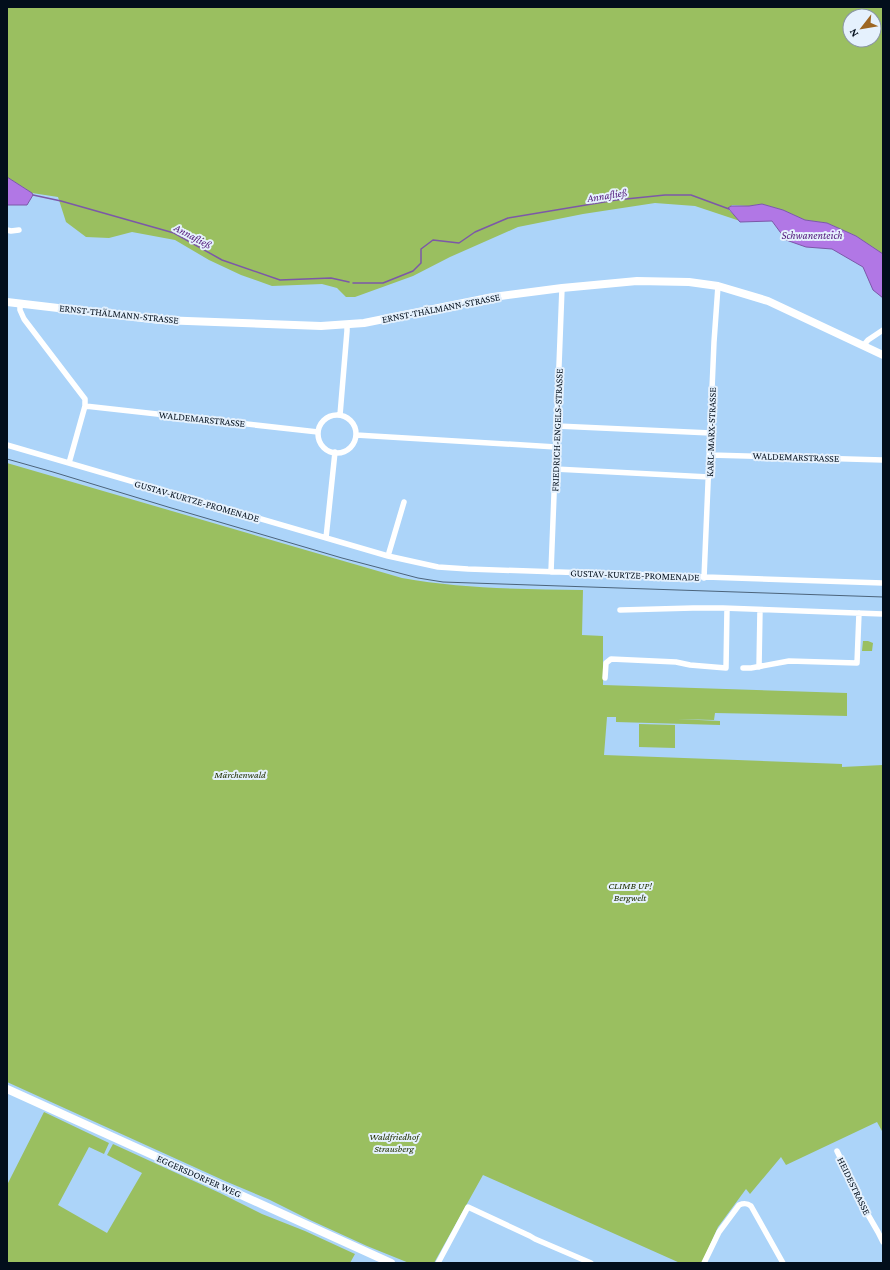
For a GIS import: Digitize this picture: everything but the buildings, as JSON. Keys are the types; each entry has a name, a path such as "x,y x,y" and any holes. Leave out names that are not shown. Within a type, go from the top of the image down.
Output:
{"main road":[{"name":"ERNST-THÄLMANN-STRASSE","path":"7,302 160,320 321,326 364,323 493,297 562,288 637,281 689,282 718,286 768,301 883,355"},
{"name":"EGGERSDORFER WEG","path":"7,1089 391,1263"}],"street":[{"path":"7,230 19,230"},
{"name":"KARL-MARX-STRASSE","path":"704,578 714,342 718,286"},
{"name":"FRIEDRICH-ENGELS-STRASSE","path":"551,572 562,288"},
{"path":"20,304 20,310 24,319 85,399 85,406 69,463"},
{"path":"340,415 347,325"},
{"path":"863,346 868,340 883,330"},
{"name":"WALDEMARSTRASSE","path":"85,406 318,432"},
{"path":"340,415 350,420 353,424 356,435 355,440 350,447 343,451 335,452 325,448 321,444 318,432 323,421 328,417 340,415"},
{"path":"557,426 711,433"},
{"path":"356,435 556,447"},
{"name":"GUSTAV-KURTZE-PROMENADE","path":"7,445 388,556 438,567 704,578 883,583"},
{"path":"326,538 335,452"},
{"name":"WALDEMARSTRASSE","path":"710,454 883,460"},
{"path":"555,469 709,477"},
{"path":"388,556 404,502"},
{"path":"620,610 693,608 883,614"},
{"path":"605,678 606,663 611,659 676,662 690,665 726,668 727,609"},
{"path":"758,667 760,610"},
{"path":"743,668 758,667 789,661 857,663 859,613"},
{"name":"HEIDESTRASSE","path":"837,1151 883,1242"},
{"path":"704,1263 719,1232 740,1205 744,1203 748,1203 751,1206 783,1263"},
{"path":"438,1263 468,1208 591,1263"}],"green space":[{"path":"7,7 883,7 883,254 856,236 827,223 805,220 783,210 762,204 749,206 732,205 728,209 740,221 695,206 655,203 583,214 518,227 450,257 413,276 355,297 346,297 337,288 322,284 272,286 241,275 209,260 175,240 132,232 109,238 86,237 66,222 58,197 32,193 7,177"},
{"name":"Märchenwald","path":"7,463 402,578 425,582 515,589 583,590 582,635 603,636 603,685 847,693 847,716 715,713 714,720 677,719 720,721 720,725 616,722 616,717 607,717 604,755 842,764 842,767 883,765 883,1131 877,1122 786,1165 781,1157 750,1194 746,1189 718,1227 702,1263 680,1263 483,1175 434,1263 409,1263 367,1246 270,1200 7,1082"},
{"path":"863,641 873,643 872,651 862,651"},
{"path":"639,724 675,725 675,748 639,747"},
{"path":"44,1112 109,1143 104,1154 89,1147 58,1205 107,1233 142,1173 107,1155 113,1144 262,1214 305,1231 355,1254 350,1263 7,1263 7,1185"}],"water":[{"path":"7,177 32,193 33,195 27,205 7,205"},
{"name":"Schwanenteich","path":"762,204 783,210 805,220 827,223 856,236 883,254 883,298 873,290 863,267 832,249 806,247 786,240 772,221 740,222 728,208 731,206"}],"waterway":[{"name":"Annafließ","path":"33,195 61,201 174,233 222,260 280,280 331,278 349,282"},
{"name":"Annafließ","path":"353,283 383,283 413,271 421,263 421,249 433,240 459,243 475,232 508,218 616,200 665,195 691,195 729,209"}],"tram line":[{"path":"7,459 342,558 418,578 443,582 883,597"}],"park label":[{"name":"CLIMB UP! Bergwelt","path":"630,890"},
{"name":"Waldfriedhof Strausberg","path":"394,1142"}]}
